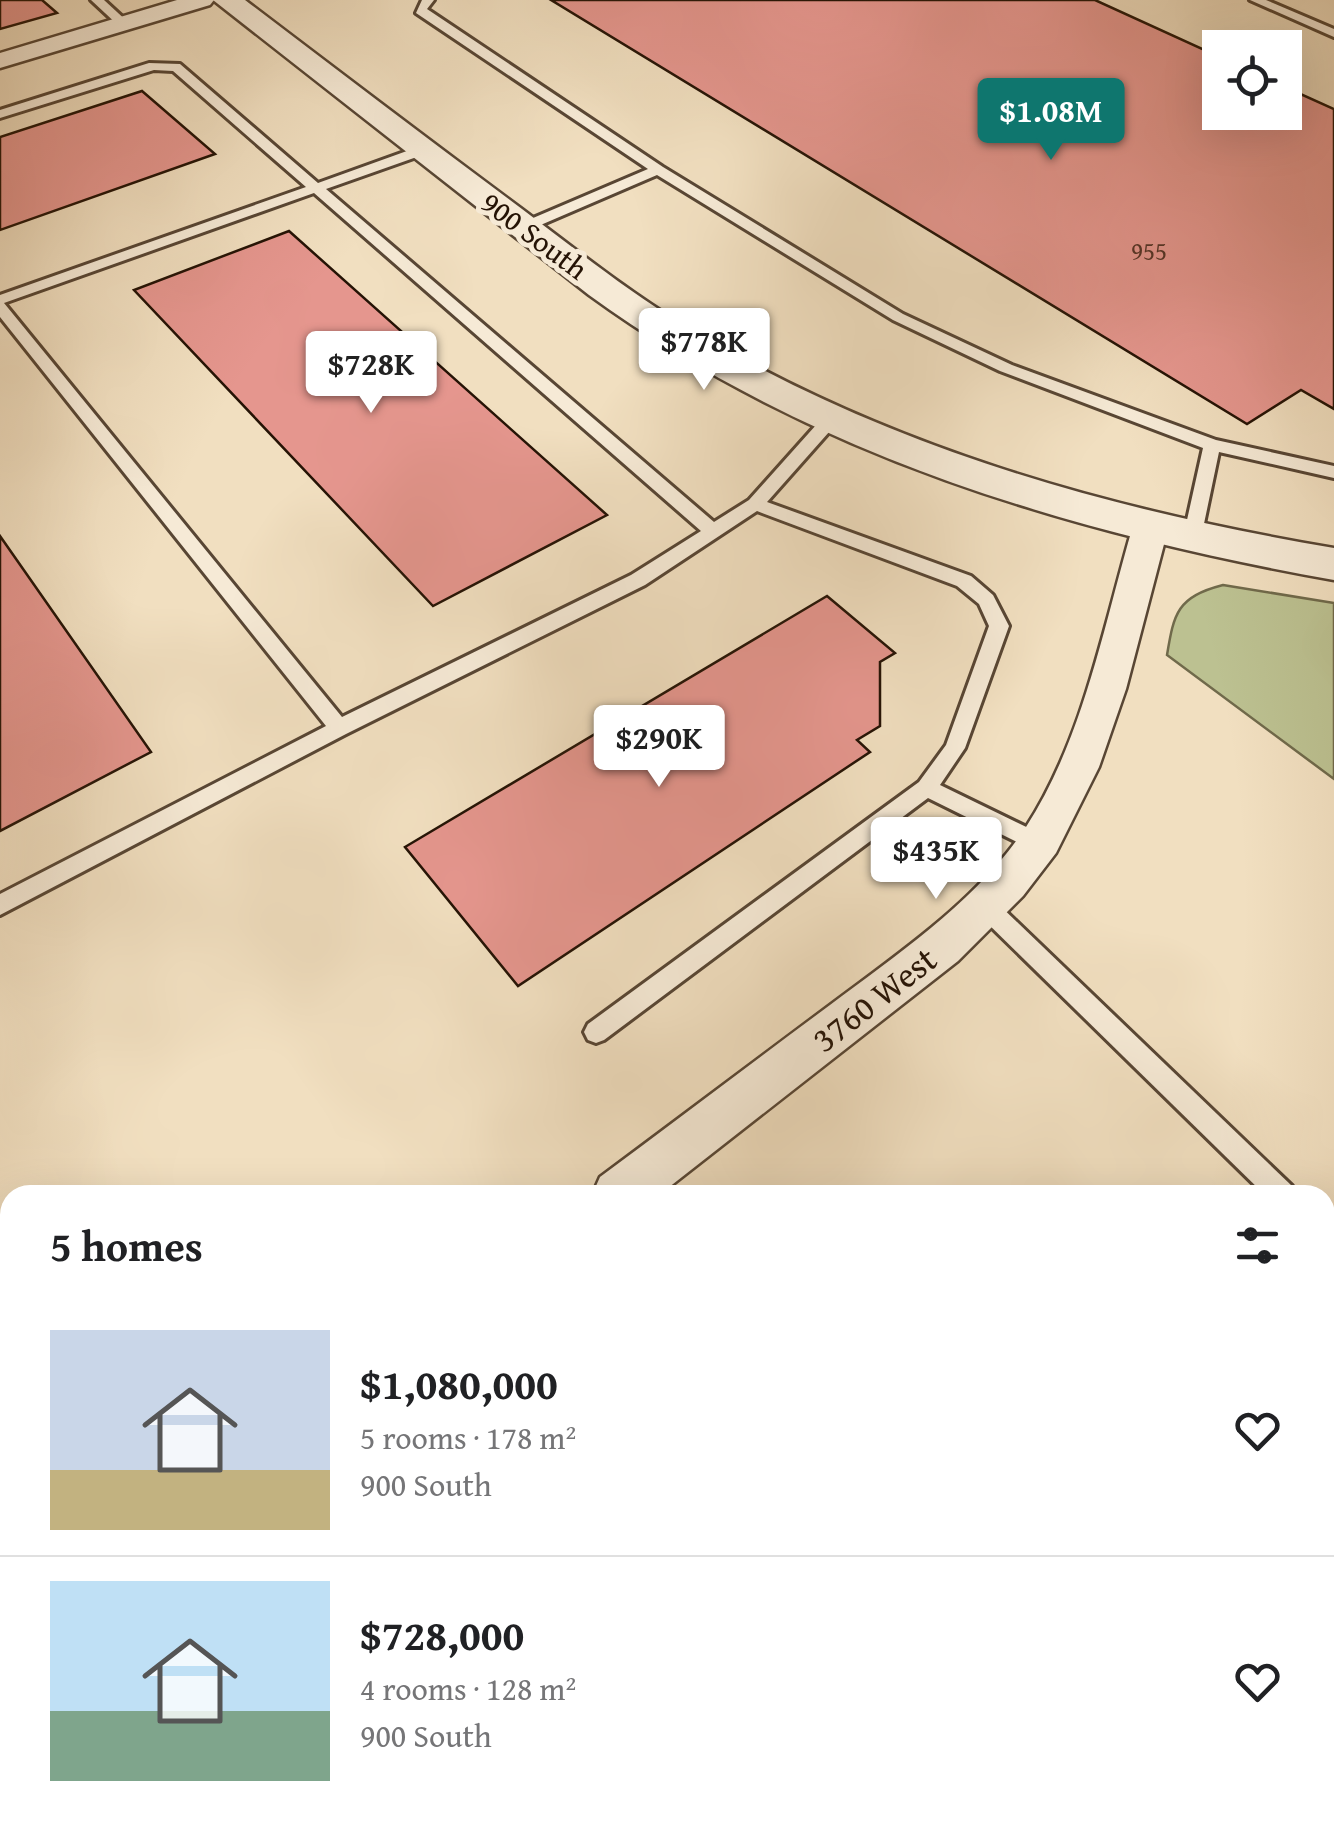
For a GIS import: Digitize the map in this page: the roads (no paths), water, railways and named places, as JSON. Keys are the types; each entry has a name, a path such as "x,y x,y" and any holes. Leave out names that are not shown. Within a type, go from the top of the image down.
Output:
{"street":[{"path":"0,61 202,0"},
{"name":"900 South","path":"227,0 667,332 744,376 831,419 960,470 1171,534 1334,564"},
{"name":"3760 West","path":"631,1185 893,985 986,907 1039,843 1068,794 1171,534"}],"lane":[{"path":"97,0 124,24"},
{"path":"428,0 420,10 658,170 898,318 1006,368 1212,445 1334,472"},
{"path":"1256,0 1334,33"},
{"path":"0,114 153,66 176,67 713,530"},
{"path":"339,728 0,303 423,150"},
{"path":"524,227 658,170"},
{"path":"0,905 339,728 638,580 754,504 831,419"},
{"path":"1171,534 1212,445"},
{"path":"596,1032 926,788 955,748 999,626 986,600 964,581 754,504"},
{"path":"926,788 1039,843"},
{"path":"986,907 1273,1185"}]}
